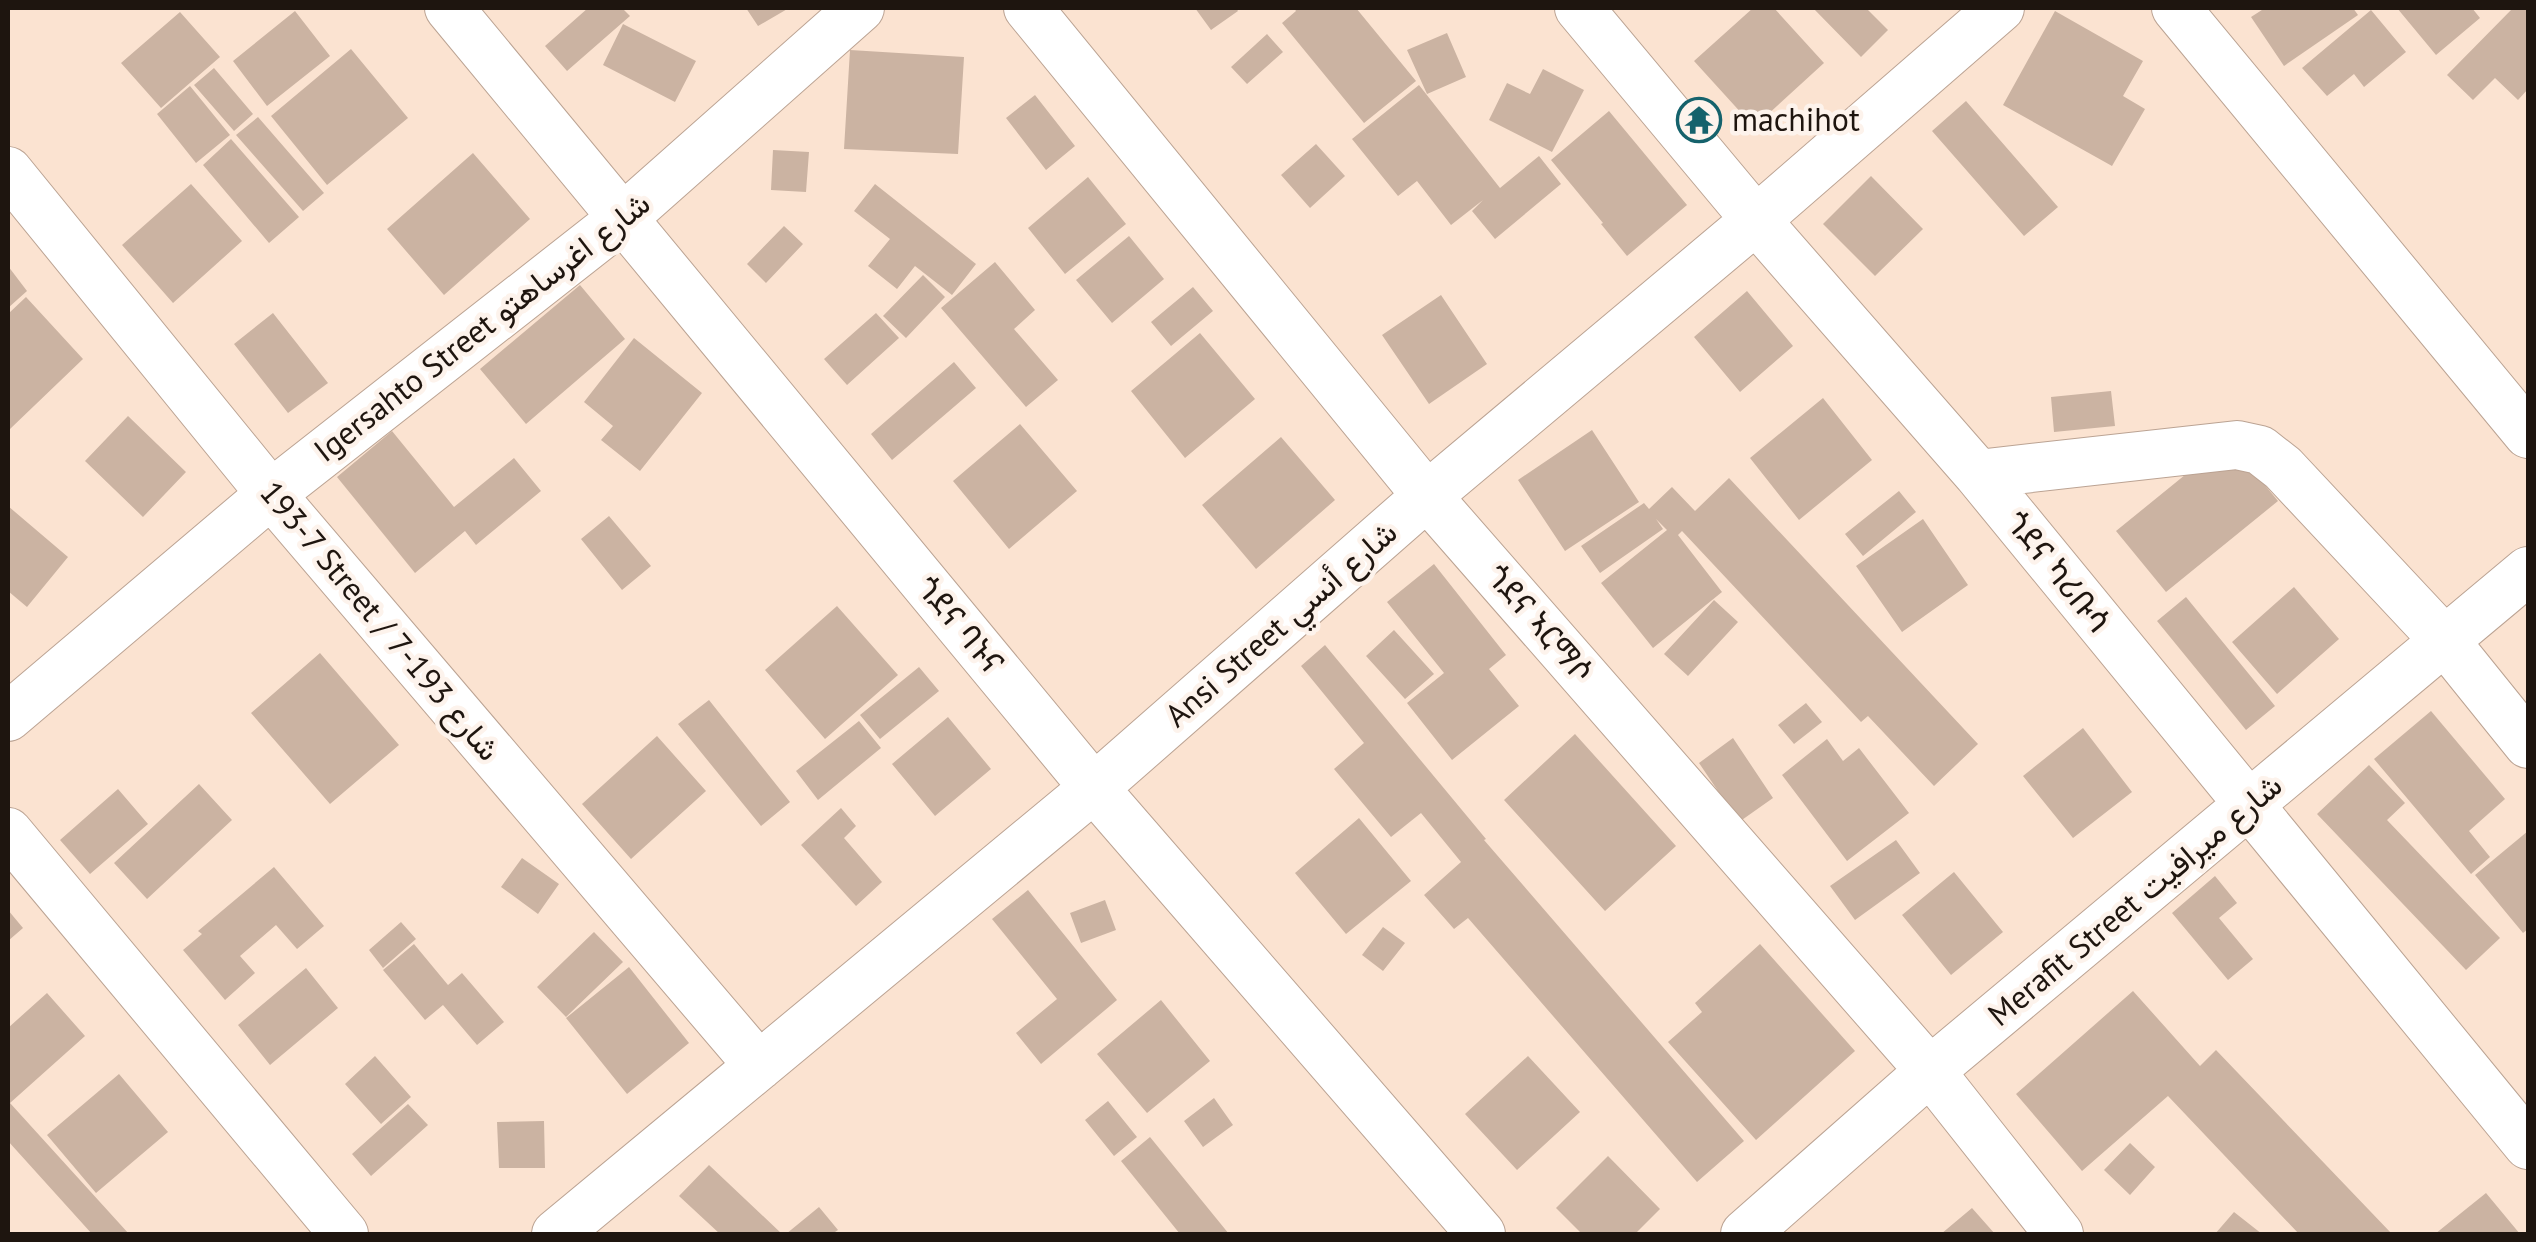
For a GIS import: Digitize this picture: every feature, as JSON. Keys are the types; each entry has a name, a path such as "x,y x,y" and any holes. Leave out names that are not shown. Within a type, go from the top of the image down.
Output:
{"street":[{"name":"ጎደና ባኑና","path":"449,8 1094,788 1481,1234"},
{"name":"Igersahto Street شارع اغرساهتو","path":"8,717 271,494 623,218 860,8"},
{"name":"ጎደና ኣርማሶ","path":"1028,8 1428,496 1930,1071 2059,1234"},
{"name":"ጎደና ካሪቡሳ","path":"1579,8 1756,220 1978,474 2528,1144"},
{"name":"Ansi Street شارع أنسي","path":"556,1234 1094,788 1428,496 2000,8"},
{"path":"2176,8 2528,434"},
{"name":"193-7 Street / شارع 193-7","path":"8,171 271,494 758,1066"},
{"path":"1978,474 2237,445 2260,450 2282,468 2444,641 2528,744"},
{"name":"Merafit Street شارع ميرافيت","path":"1745,1234 1930,1071 2528,570"},
{"path":"8,832 344,1234"}],"building":[{"path":"588,8 622,8 630,16 567,71 545,46"},
{"path":"746,8 789,8 758,26"},
{"path":"1195,8 1236,8 1238,11 1211,30"},
{"path":"1294,8 1356,8 1416,81 1364,123 1282,23 1296,11"},
{"path":"1753,8 1774,8 1824,63 1754,127 1694,61"},
{"path":"1813,8 1866,8 1888,30 1861,57"},
{"path":"2265,8 2353,8 2358,15 2284,66 2251,17"},
{"path":"2397,8 2472,8 2480,18 2436,55"},
{"path":"2513,8 2528,8 2528,89 2518,100 2495,78 2473,100 2447,75"},
{"path":"2371,10 2406,52 2364,87 2354,74 2327,96 2302,68"},
{"path":"295,11 330,56 267,106 233,61"},
{"path":"2055,11 2143,61 2123,96 2145,109 2112,166 2003,105"},
{"path":"180,12 220,57 161,108 121,63"},
{"path":"623,24 696,61 675,102 603,65"},
{"path":"1447,33 1466,77 1427,94 1407,50"},
{"path":"1267,34 1283,52 1247,84 1231,67"},
{"path":"351,49 408,118 327,185 271,116"},
{"path":"850,50 964,57 958,154 844,149"},
{"path":"214,68 253,114 234,131 194,85"},
{"path":"1543,69 1584,90 1552,152 1489,120 1507,83 1530,94"},
{"path":"1419,85 1500,188 1539,156 1561,184 1495,239 1472,211 1483,200 1451,225 1417,181 1398,196 1352,139"},
{"path":"190,86 230,135 196,163 157,114"},
{"path":"1035,95 1075,146 1046,170 1006,118"},
{"path":"1966,101 2058,207 2024,236 1932,131"},
{"path":"1609,111 1687,205 1627,256 1551,160"},
{"path":"258,117 324,193 303,211 236,135"},
{"path":"231,139 299,217 269,243 203,165"},
{"path":"1316,144 1345,176 1310,208 1281,175"},
{"path":"773,150 809,152 806,192 771,190"},
{"path":"473,153 530,219 444,295 387,229"},
{"path":"1871,176 1923,229 1875,276 1823,224"},
{"path":"1088,177 1126,224 1065,274 1028,228"},
{"path":"191,184 242,241 173,303 122,245"},
{"path":"875,184 976,264 952,295 915,266 897,289 868,266 890,239 854,211"},
{"path":"784,226 803,244 766,283 747,264"},
{"path":"1129,236 1164,279 1112,323 1076,280"},
{"path":"995,262 1035,310 1014,329 1058,380 1026,407 941,308"},
{"path":"8,266 27,291 8,308"},
{"path":"923,275 945,297 906,338 883,316"},
{"path":"580,285 625,339 526,424 480,369"},
{"path":"1193,287 1213,311 1171,346 1151,322"},
{"path":"1747,291 1793,346 1740,392 1694,337"},
{"path":"1441,295 1487,364 1429,404 1382,335"},
{"path":"26,297 83,359 10,429 8,314"},
{"path":"273,313 328,383 288,413 234,344"},
{"path":"876,313 899,338 847,385 824,359"},
{"path":"1200,333 1255,399 1185,458 1131,391"},
{"path":"634,338 702,393 640,471 601,440 613,426 584,402"},
{"path":"954,362 976,388 892,460 871,434"},
{"path":"2111,391 2115,426 2054,432 2051,397"},
{"path":"1823,398 1872,460 1799,520 1750,458"},
{"path":"128,416 186,472 143,517 85,461"},
{"path":"1020,424 1077,491 1009,549 953,481"},
{"path":"1592,430 1639,502 1565,551 1518,480"},
{"path":"392,431 454,507 514,458 541,491 476,545 465,531 415,573 337,477"},
{"path":"1281,437 1335,500 1256,569 1202,505"},
{"path":"2228,440 2278,501 2166,592 2116,531"},
{"path":"1729,478 1978,744 1934,786 1868,716 1861,722 1682,531 1678,535 1722,592 1653,648 1601,583 1667,530 1656,519 1663,529 1600,573 1581,546 1644,503 1649,509 1672,487 1695,511"},
{"path":"1899,491 1916,512 1863,556 1845,534"},
{"path":"8,506 68,557 27,607 8,591"},
{"path":"609,516 651,566 622,590 581,539"},
{"path":"1923,519 1968,585 1902,632 1856,566"},
{"path":"1434,564 1506,655 1489,669 1519,706 1452,760 1407,703 1444,673 1387,602"},
{"path":"2294,587 2339,639 2277,694 2232,642"},
{"path":"2186,597 2275,706 2246,730 2157,621"},
{"path":"1714,600 1738,622 1688,676 1664,654"},
{"path":"837,606 898,675 825,739 765,670"},
{"path":"1394,630 1434,674 1405,699 1366,656"},
{"path":"1325,645 1484,840 1744,1141 1697,1182 1468,918 1454,929 1424,895 1461,862 1421,813 1391,837 1334,769 1364,743 1301,666"},
{"path":"320,653 399,745 330,804 251,713"},
{"path":"919,667 939,691 880,739 860,715"},
{"path":"709,700 790,802 761,826 678,724"},
{"path":"1806,703 1822,722 1794,744 1778,725"},
{"path":"2431,711 2505,799 2469,831 2490,857 2471,874 2374,759"},
{"path":"948,717 991,769 935,816 892,764"},
{"path":"859,721 881,748 818,800 796,771"},
{"path":"2083,728 2132,792 2073,838 2023,776"},
{"path":"1575,734 1676,846 1605,911 1504,800"},
{"path":"657,736 706,791 631,859 582,804"},
{"path":"1733,738 1773,798 1739,822 1699,763"},
{"path":"1827,739 1843,761 1859,748 1909,813 1847,861 1782,775"},
{"path":"2369,765 2405,803 2387,820 2500,938 2466,970 2317,814"},
{"path":"199,784 232,820 147,899 114,863"},
{"path":"118,789 148,824 90,874 60,840"},
{"path":"841,808 856,826 844,838 882,882 856,906 801,845"},
{"path":"1359,818 1411,881 1346,934 1295,873"},
{"path":"2528,831 2528,929 2523,933 2475,875"},
{"path":"1896,840 1920,873 1855,920 1830,886"},
{"path":"522,858 559,884 538,914 501,887"},
{"path":"274,867 324,926 297,949 276,925 240,956 255,973 225,1000 183,950 202,934 198,931"},
{"path":"1954,872 2003,932 1951,975 1902,915"},
{"path":"2215,876 2237,903 2219,918 2253,959 2228,980 2172,913"},
{"path":"1028,890 1117,1000 1041,1064 1016,1033 1057,999 992,919"},
{"path":"1105,900 1116,930 1081,943 1070,913"},
{"path":"8,910 23,928 8,941"},
{"path":"401,922 416,939 383,968 369,950"},
{"path":"1383,927 1405,943 1383,971 1362,955"},
{"path":"594,932 623,962 566,1017 537,987"},
{"path":"414,944 448,985 462,973 504,1022 477,1045 443,1005 425,1020 383,970"},
{"path":"1760,944 1855,1051 1756,1140 1668,1042 1702,1012 1695,1003"},
{"path":"629,967 689,1043 627,1094 566,1018"},
{"path":"306,968 338,1008 270,1065 238,1025"},
{"path":"2133,991 2200,1066 2216,1050 2392,1234 2299,1234 2168,1096 2082,1171 2016,1094"},
{"path":"47,993 85,1036 10,1103 129,1234 92,1234 8,1141 8,1028"},
{"path":"1161,1000 1210,1061 1147,1113 1097,1054"},
{"path":"375,1056 411,1097 381,1124 345,1084"},
{"path":"1528,1056 1580,1112 1517,1170 1465,1114"},
{"path":"119,1074 168,1132 96,1193 47,1135"},
{"path":"1214,1098 1233,1125 1203,1147 1184,1121"},
{"path":"1108,1101 1137,1137 1114,1156 1085,1120"},
{"path":"408,1104 428,1125 371,1176 352,1154"},
{"path":"544,1121 545,1168 499,1168 497,1122"},
{"path":"1150,1137 1229,1234 1180,1234 1121,1161"},
{"path":"2130,1143 2155,1167 2130,1195 2104,1170"},
{"path":"1608,1156 1660,1209 1635,1234 1582,1234 1556,1208"},
{"path":"709,1165 782,1234 720,1234 679,1196"},
{"path":"2486,1193 2520,1234 2435,1234"},
{"path":"819,1207 838,1230 832,1234 786,1234"},
{"path":"1972,1208 1995,1234 1941,1234"},
{"path":"2234,1212 2262,1234 2215,1234"}],"place":[{"name":"machihot","path":"1699,120"}]}
